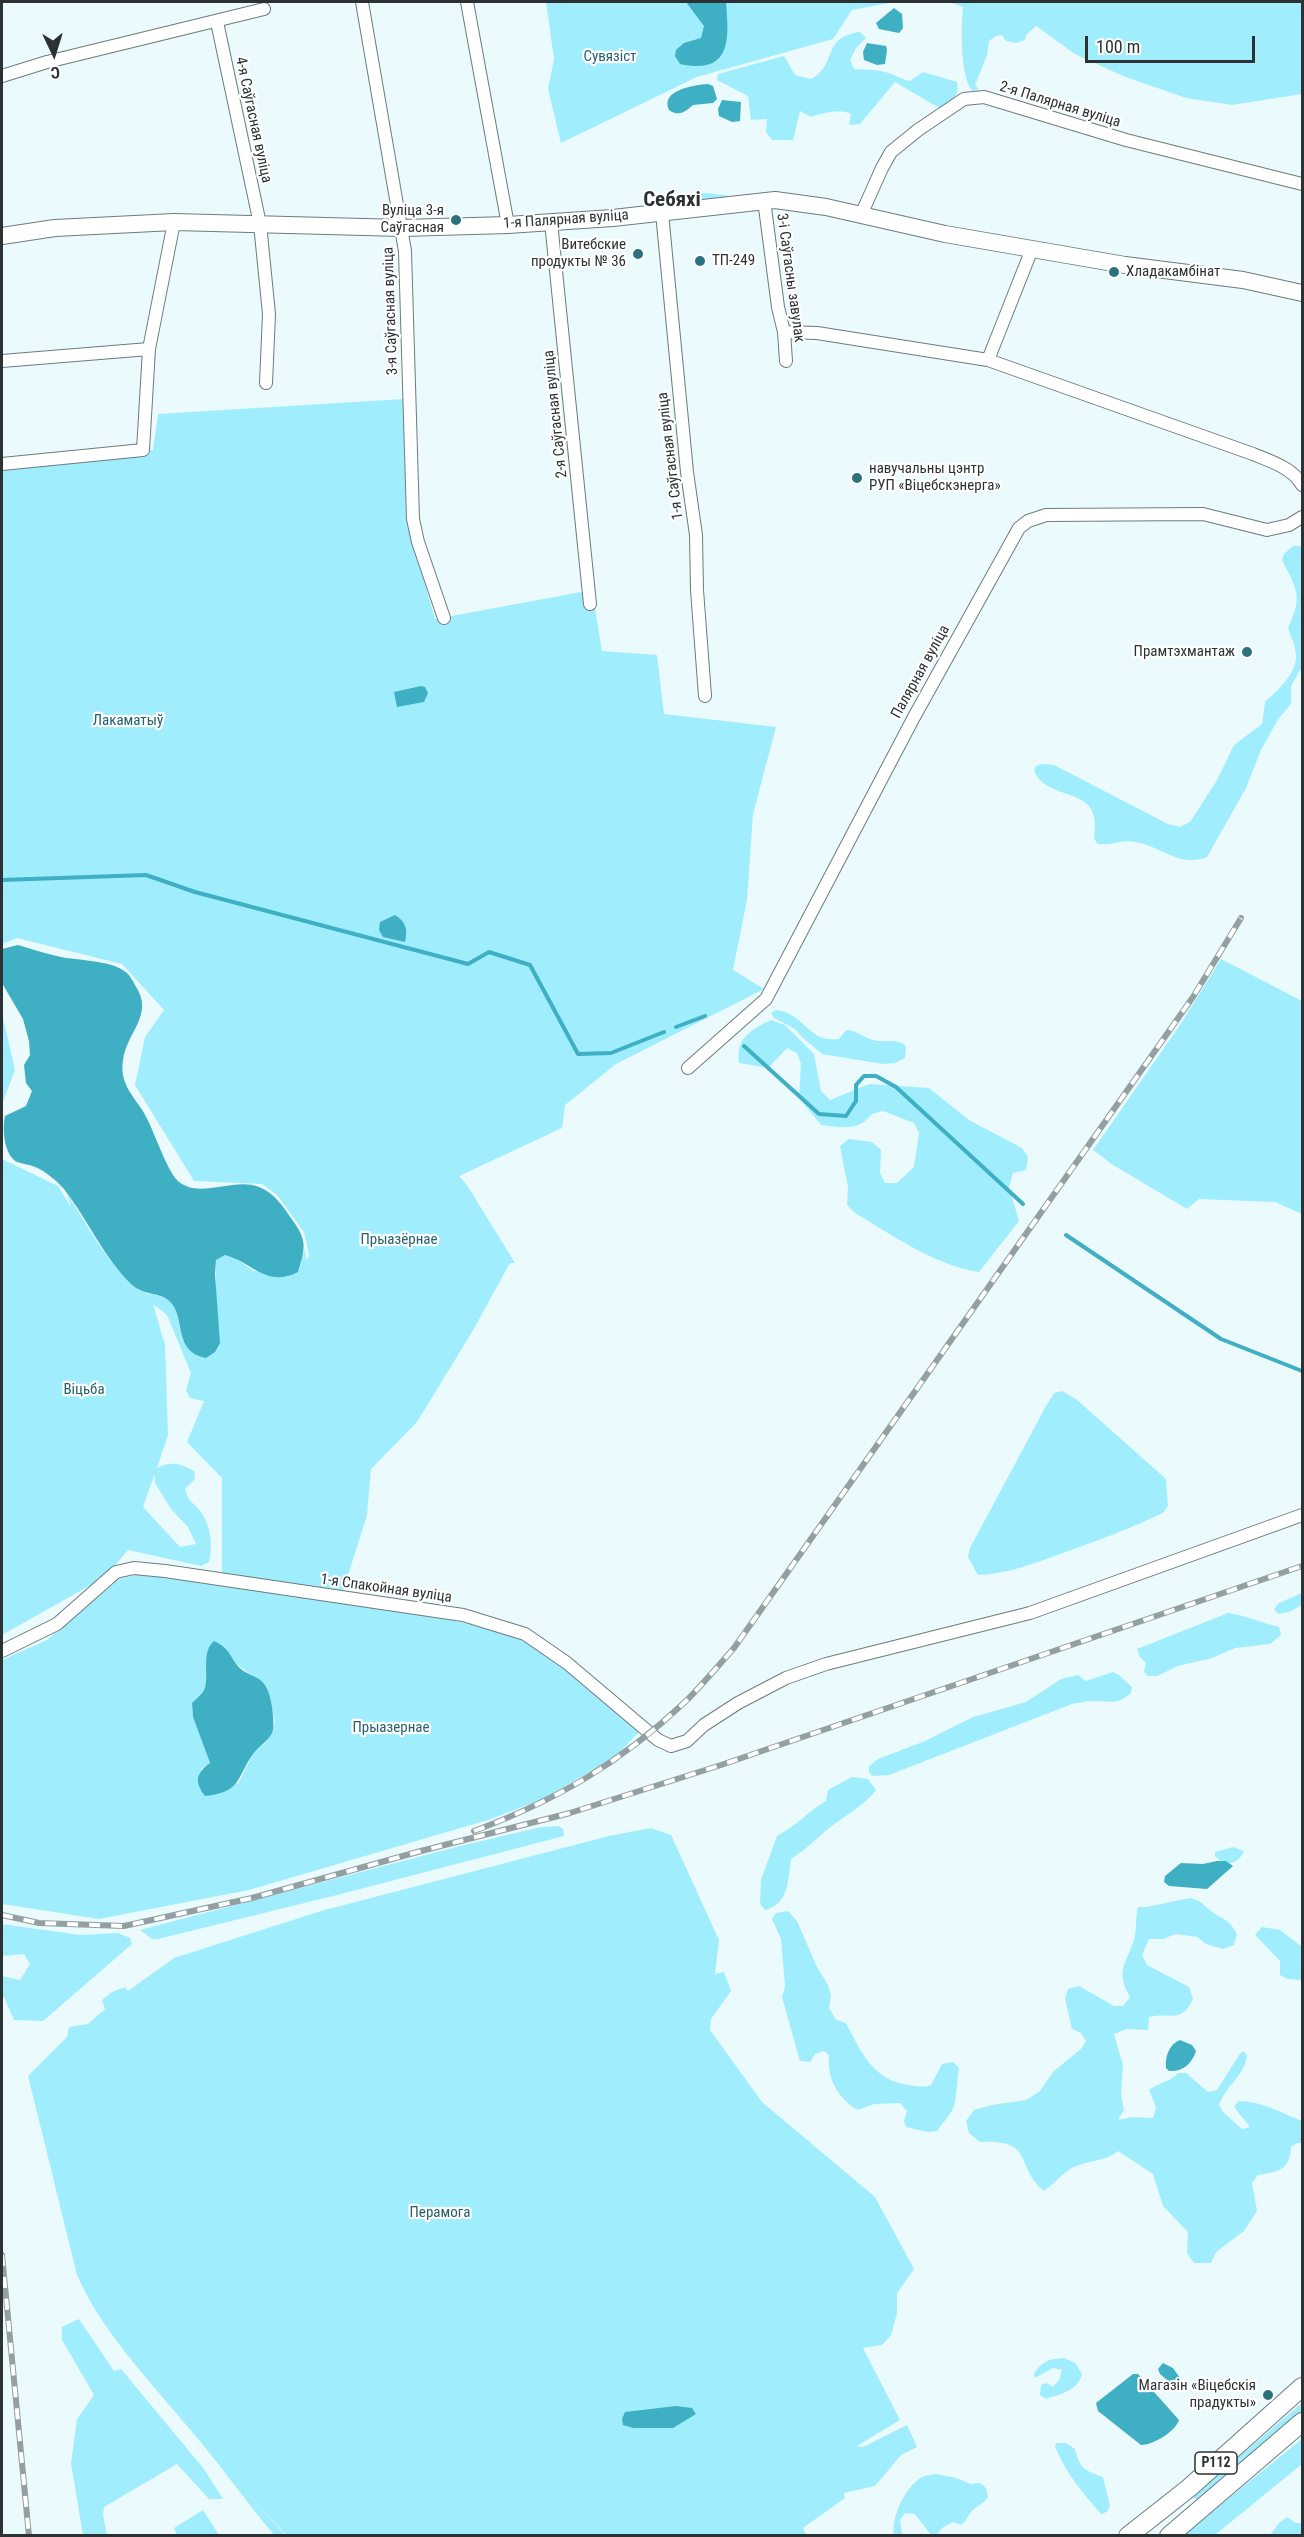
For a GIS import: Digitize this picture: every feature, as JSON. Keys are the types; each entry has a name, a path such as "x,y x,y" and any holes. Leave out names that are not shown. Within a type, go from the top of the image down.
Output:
{"main road":[{"name":"Р112","path":"1128,2535 1189,2488 1302,2387"},
{"name":"Р112","path":"1175,2531 1302,2422"},
{"path":"1189,2488 1185,2494 1188,2505 1197,2509 1204,2507"},
{"path":"1163,2507 1171,2505 1179,2508 1183,2515 1175,2531"}],"street":[{"name":"3-я Саўгасная вуліца","path":"362,2 405,251 411,500 418,542 444,618"},
{"path":"467,2 508,225"},
{"path":"2,76 123,42 217,22 264,9"},
{"name":"4-я Саўгасная вуліца","path":"217,22 260,224 269,314 266,383"},
{"name":"2-я Палярная вуліца","path":"861,215 891,152 963,99 984,97 1126,140 1302,184"},
{"name":"1-я Палярная вуліца","path":"2,237 55,228 174,222 402,228 508,225 662,213 764,200 789,201 945,234 1125,265 1243,280 1302,293"},
{"name":"3-і Саўгасны завулак","path":"764,200 778,307 784,332 786,361"},
{"name":"1-я Саўгасная вуліца","path":"662,213 687,472 696,535 697,590 705,696"},
{"path":"2,464 143,450 149,349 174,222"},
{"name":"2-я Саўгасная вуліца","path":"551,222 590,604"},
{"path":"988,360 1032,249"},
{"path":"784,332 817,333 988,360 1253,454 1280,466 1299,478 1302,485"},
{"path":"2,360 149,349"},
{"name":"Палярная вуліца","path":"688,1068 766,999 919,707 1019,528 1028,521 1046,515 1203,513 1267,530 1289,525 1302,517"},
{"name":"1-я Спакойная вуліца","path":"2,1651 57,1624 116,1572 134,1568 165,1571 463,1615 525,1634 567,1663 658,1740 671,1746 687,1741 704,1725 738,1702 786,1678 826,1664 1030,1613 1302,1515"}],"green space":[{"name":"Сувязіст","path":"546,2 894,2 852,10 833,39 697,77 561,143 548,89 554,59"},
{"path":"949,2 1302,2 1302,94 1232,105 1186,98 1123,76 1075,54 1036,26 1026,35 1025,40 1016,43 1006,41 1002,35 989,41 987,55 975,85 979,89 973,91 969,85 964,65 963,7"},
{"path":"860,32 866,38 856,48 850,60 854,69 881,71 910,81 923,72 957,82 958,87 954,98 941,109 895,82 860,124 849,125 851,114 847,112 831,112 811,117 800,111 793,140 772,140 766,132 767,119 751,120 748,96 717,80 718,74 784,56 795,75 811,79 825,66 834,45 840,39"},
{"path":"707,193 730,196 738,200 652,205 653,202 665,197"},
{"path":"404,399 406,519 435,619 592,590 602,651 657,655 664,714 776,727 753,814 747,900 733,970 764,989 616,1064 565,1105 562,1128 459,1176 467,1185 515,1263 510,1263 472,1332 417,1422 371,1469 367,1515 343,1591 222,1575 222,1478 187,1442 204,1401 190,1398 186,1391 191,1373 167,1315 153,1304 165,1345 168,1435 157,1468 167,1464 176,1464 194,1471 195,1479 185,1489 190,1500 201,1512 209,1530 211,1550 209,1562 201,1566 128,1550 105,1577 2,1635 2,1159 58,1186 71,1207 67,1194 97,1242 123,1276 143,1292 165,1298 173,1305 183,1341 216,1300 216,1260 225,1255 235,1258 254,1271 298,1272 305,1248 306,1260 309,1256 304,1232 277,1195 262,1184 194,1181 135,1085 145,1037 164,1010 122,964 17,938 2,944 2,467 153,450 158,414","holes":["155,1473 155,1483 171,1509 188,1527 196,1544 180,1547 143,1507"]},
{"path":"1293,546 1302,546 1302,667 1291,686 1291,704 1279,718 1261,750 1246,788 1207,857 1188,860 1130,841 1098,844 1094,839 1095,821 1091,809 1084,801 1052,788 1042,781 1034,771 1036,766 1054,765 1168,824 1180,827 1190,822 1216,782 1234,745 1262,724 1265,702 1275,693 1293,669 1296,653 1288,628 1297,601 1294,586 1282,560 1284,554"},
{"path":"1221,959 1302,1001 1302,1214 1275,1202 1199,1199 1187,1209 1113,1165 1093,1150 1180,1025"},
{"path":"776,1010 794,1016 820,1037 839,1039 846,1030 873,1040 899,1042 906,1046 905,1058 895,1063 883,1064 822,1054 795,1029 774,1018 771,1013"},
{"path":"2,1014 15,1070 2,1104"},
{"path":"771,1020 785,1025 814,1054 821,1091 830,1100 869,1084 929,1088 969,1120 1022,1148 1028,1157 1026,1170 1013,1173 1009,1187 1019,1221 979,1272 930,1256 855,1213 847,1205 848,1187 840,1146 849,1139 872,1142 881,1150 880,1173 885,1183 897,1183 914,1167 919,1133 914,1123 883,1111 872,1114 867,1120 855,1126 821,1125 799,1098 801,1064 797,1053 787,1048 768,1068 739,1063 738,1055 742,1041 751,1031"},
{"path":"1062,1391 1076,1399 1166,1479 1168,1506 1163,1513 1042,1561 1000,1573 978,1575 968,1557 970,1548 1046,1406 1054,1393"},
{"name":"Прыазернае","path":"136,1575 156,1576 447,1619 512,1635 561,1662 640,1731 615,1757 543,1799 488,1820 249,1890 99,1919 2,1904 2,1660 47,1640 119,1579","holes":["210,1645 267,1686 275,1723 265,1743 254,1752 238,1784 200,1770 210,1763 193,1717 192,1704 205,1689"]},
{"path":"1302,1593 1302,1605 1289,1612 1278,1614 1274,1609 1279,1603"},
{"path":"1228,1613 1279,1627 1281,1635 1270,1644 1235,1648 1212,1658 1178,1666 1157,1676 1148,1676 1144,1672 1146,1663 1140,1657 1137,1649"},
{"path":"1113,1672 1132,1687 1131,1693 1121,1700 1072,1704 889,1775 872,1776 869,1772 869,1766 878,1759 925,1741 973,1717 1026,1702 1061,1679 1078,1675 1086,1681"},
{"path":"852,1777 868,1779 876,1790 860,1806 791,1859 788,1883 783,1897 773,1907 765,1910 760,1904 761,1880 777,1836 826,1801 828,1790"},
{"path":"559,1826 563,1829 564,1836 337,1895 158,1939 152,1939 140,1930 460,1846 541,1827"},
{"name":"Перамога","path":"651,1828 671,1835 719,1940 715,1974 724,1972 731,1991 711,2019 710,2030 762,2102 875,2197 914,2269 897,2293 897,2313 891,2335 882,2345 863,2348 900,2420 857,2446 863,2447 907,2425 917,2447 901,2455 875,2486 844,2493 845,2498 803,2528 806,2535 286,2535 245,2490 285,2535 274,2535 199,2440 127,2355 87,2296 77,2275 28,2076 67,2037 69,2027 88,2024 105,2009 102,2000 112,1992 125,1987 128,1991 174,1958 321,1911 609,1836"},
{"path":"1233,1847 1244,1851 1236,1861 1224,1864 1215,1856 1215,1852"},
{"path":"1190,1898 1201,1902 1231,1924 1237,1934 1234,1945 1223,1949 1206,1944 1197,1937 1176,1934 1163,1939 1149,1939 1142,1955 1147,1965 1189,1987 1193,1999 1189,2007 1180,2014 1149,2017 1148,2030 1127,2029 1114,2034 1123,2065 1121,2096 1124,2110 1118,2120 1131,2117 1153,2118 1156,2107 1149,2090 1178,2073 1186,2073 1208,2092 1217,2090 1243,2051 1247,2055 1243,2069 1219,2105 1223,2112 1242,2129 1250,2127 1234,2107 1238,2101 1263,2105 1302,2121 1302,2143 1291,2147 1288,2161 1282,2168 1258,2175 1252,2183 1257,2211 1244,2231 1216,2252 1211,2263 1194,2263 1187,2253 1188,2232 1163,2206 1153,2174 1118,2151 1108,2157 1070,2169 1044,2191 1029,2173 1017,2150 998,2142 980,2142 969,2133 966,2121 974,2110 1026,2100 1039,2092 1054,2071 1082,2048 1086,2041 1081,2033 1072,2029 1065,1998 1068,1989 1079,1986 1114,2006 1123,2006 1130,1997 1123,1980 1123,1968 1135,1936 1138,1907"},
{"path":"788,1911 797,1921 817,1967 828,1985 831,1995 829,2008 836,2020 846,2023 863,2054 877,2071 896,2082 922,2087 931,2085 942,2064 953,2062 959,2068 954,2106 937,2131 928,2132 906,2127 904,2121 907,2111 900,2103 874,2104 858,2110 844,2100 835,2087 830,2072 829,2055 824,2051 815,2054 810,2062 800,2061 782,1997 785,1986 781,1939 772,1919 776,1913"},
{"path":"2,1924 80,1935 118,1933 130,1938 132,1944 43,2021 14,2020 4,1997 2,1998 2,1976 20,1980 30,1964 24,1954 2,1956"},
{"path":"1262,1927 1280,1930 1302,1947 1302,1980 1288,1979 1280,1975 1280,1961 1255,1935"},
{"path":"79,2319 114,2371 121,2369 204,2469 223,2499 209,2499 177,2464 104,2507 103,2515 107,2535 83,2535 71,2463 77,2419 94,2395 62,2340 62,2327"},
{"path":"1064,2358 1075,2363 1082,2374 1080,2380 1068,2391 1046,2399 1040,2395 1041,2385 1046,2383 1053,2387 1059,2380 1062,2370 1053,2368 1035,2378 1034,2374 1046,2362"},
{"path":"1302,2403 1302,2412 1199,2500 1194,2498 1194,2495"},
{"path":"1302,2439 1302,2464 1215,2535 1183,2535"},
{"path":"1057,2443 1066,2443 1075,2449 1084,2468 1103,2477 1110,2506 1107,2512 1101,2514 1075,2482 1059,2456 1055,2446"},
{"path":"936,2474 971,2484 980,2483 986,2488 988,2497 971,2512 961,2525 953,2522 942,2528 937,2535 931,2535 915,2514 905,2513 900,2520 902,2535 894,2535 897,2511 905,2495 922,2477"},
{"path":"203,2510 219,2535 177,2535 174,2528"},
{"path":"1287,2517 1296,2523 1302,2523 1302,2535 1270,2535 1279,2523"}],"shaded area":[{"path":"686,2 726,2 727,29 724,51 710,64 697,66 680,64 675,56 676,50 684,43 701,38 704,26"},
{"path":"894,8 902,14 903,28 899,33 879,29 876,23"},
{"path":"867,43 886,46 885,64 877,65 864,60 863,52"},
{"path":"708,84 713,86 717,99 713,103 693,105 684,112 678,113 669,110 669,98 674,93 687,87"},
{"path":"722,100 741,102 740,121 732,122 719,116 718,109"},
{"path":"425,687 428,693 424,702 397,707 394,692"},
{"path":"395,915 402,920 405,926 405,942 383,937 379,930 380,922"},
{"path":"18,945 61,957 105,963 127,973 140,996 142,1005 138,1023 125,1050 123,1076 128,1089 144,1113 173,1175 181,1183 191,1188 237,1185 259,1187 277,1200 300,1232 304,1244 301,1263 298,1272 287,1276 268,1276 225,1255 216,1260 220,1343 215,1352 206,1358 196,1355 185,1343 176,1311 168,1300 137,1289 122,1274 61,1186 42,1171 17,1162 9,1154 4,1134 5,1116 26,1106 32,1091 26,1083 24,1065 30,1055 23,1019 2,983 2,949"},
{"path":"214,1641 228,1651 242,1670 265,1685 271,1701 273,1729 268,1739 253,1754 232,1787 217,1794 205,1796 199,1786 198,1778 202,1770 210,1763 193,1717 192,1703 205,1688 206,1657"},
{"path":"1226,1861 1233,1866 1207,1889 1169,1886 1164,1882 1165,1876 1181,1863 1203,1864"},
{"path":"1180,2040 1192,2045 1196,2051 1186,2066 1169,2071 1166,2068 1167,2055 1173,2045"},
{"path":"1163,2363 1173,2368 1180,2378 1178,2384 1173,2385 1160,2374 1158,2369"},
{"path":"1133,2374 1138,2374 1179,2420 1168,2433 1157,2440 1141,2445 1098,2411 1096,2403"},
{"path":"676,2406 692,2408 696,2414 673,2428 633,2428 623,2425 622,2419 625,2412"}],"waterway":[{"path":"2,880 146,875 195,892 468,964 489,952 530,965 578,1054 611,1053 664,1032"},
{"path":"676,1027 705,1016"},
{"path":"744,1046 819,1114 846,1116 856,1101 856,1085 864,1076 876,1076 896,1087 1023,1204"},
{"path":"1066,1235 1221,1339 1302,1371"}],"railway":[{"path":"474,1831 560,1793 612,1761 661,1724 685,1702 734,1648 1193,997 1241,918"},
{"path":"2,1915 39,1923 124,1926 252,1898 570,1813 721,1765 1302,1566"},
{"path":"2,2255 29,2536"}],"place":[{"name":"Вуліца 3-я Саўгасная","path":"456,220"},
{"name":"Витебские продукты № 36","path":"638,254"},
{"name":"ТП-249","path":"700,261"},
{"name":"Хладакамбінат","path":"1114,272"},
{"name":"навучальны цэнтр РУП «Віцебскэнерга»","path":"857,478"},
{"name":"Прамтэхмантаж","path":"1247,652"},
{"name":"Магазін «Віцебскія прадукты»","path":"1268,2395"}],"district":[{"name":"Себяхі","path":"672,201"}],"park label":[{"name":"Лакаматыў","path":"128,721"},
{"name":"Прыазёрнае","path":"399,1240"},
{"name":"Віцьба","path":"84,1390"}]}
